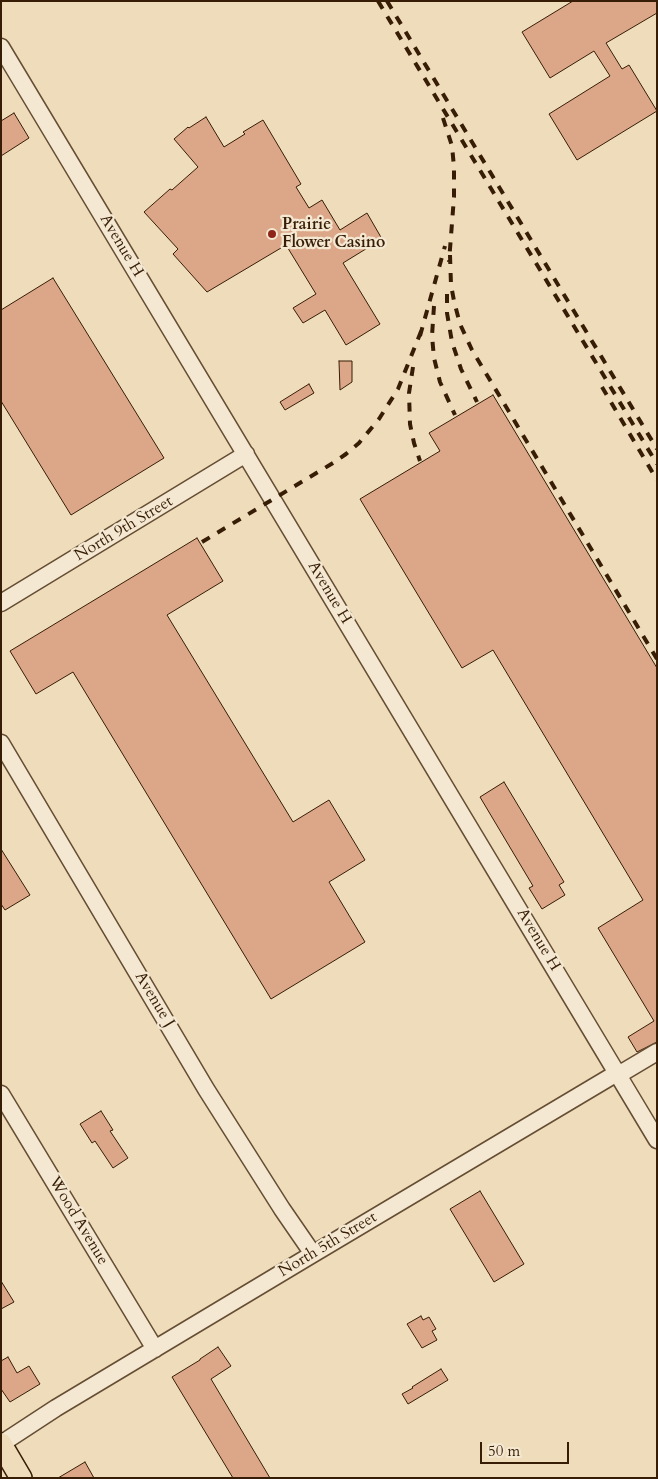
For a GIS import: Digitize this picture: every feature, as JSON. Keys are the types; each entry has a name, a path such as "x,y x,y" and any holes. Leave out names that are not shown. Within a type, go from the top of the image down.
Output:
{"main road":[{"path":"1,1444 21,1478"}],"street":[{"name":"Avenue H","path":"1,46 657,1140"},
{"name":"North 9th Street","path":"1,603 246,454"},
{"name":"Avenue J","path":"1,743 206,1089 282,1209 313,1254"},
{"name":"North 5th Street","path":"1,1444 56,1408 617,1072 625,1071 657,1052"},
{"name":"Wood Avenue","path":"1,1094 155,1349"}],"building":[{"path":"573,1 657,1 657,13 606,43 622,69 629,65 657,111 577,160 549,114 610,76 594,51 550,78 522,32"},
{"path":"14,113 29,138 1,156 1,121"},
{"name":"Prairie Flower Casino","path":"206,117 224,147 245,134 243,132 263,120 301,184 296,187 309,208 322,200 340,230 367,213 382,239 343,263 380,324 346,345 325,310 303,323 293,308 316,294 286,245 207,292 173,254 178,249 144,212 198,167 174,139 188,127"},
{"path":"53,278 164,458 71,515 1,401 1,310"},
{"path":"339,361 352,361 352,382 340,390"},
{"path":"309,384 314,393 285,410 280,402"},
{"path":"493,395 657,668 657,1042 637,1052 628,1037 654,1021 598,928 643,900 493,650 462,668 360,499 440,451 429,433"},
{"path":"197,538 223,581 167,615 293,822 329,800 365,860 329,882 365,942 271,999 73,672 36,694 10,651"},
{"path":"504,782 564,882 559,885 565,895 542,909 529,888 533,886 480,797"},
{"path":"1,849 30,895 5,910 1,904"},
{"path":"101,1111 113,1130 110,1131 128,1158 113,1168 95,1141 92,1143 80,1124"},
{"path":"480,1191 524,1264 494,1282 450,1209"},
{"path":"1,1281 14,1302 1,1309"},
{"path":"421,1316 423,1320 429,1317 436,1329 432,1331 437,1340 422,1348 407,1324"},
{"path":"218,1347 231,1366 211,1379 270,1478 233,1478 172,1377"},
{"path":"8,1357 17,1373 29,1366 40,1384 10,1402 1,1389 1,1361"},
{"path":"441,1369 448,1380 408,1404 402,1394"},
{"path":"85,1462 94,1478 58,1478"}],"railway":[{"path":"378,1 657,464"},
{"path":"387,1 657,449"},
{"path":"443,118 452,146 454,167 454,197 449,262"},
{"path":"420,336 445,246"},
{"path":"450,255 451,285 454,301 460,324 472,350 657,659"},
{"path":"447,294 447,313 452,342 461,369 477,402"},
{"path":"434,306 432,336 434,358 440,382 455,415"},
{"path":"202,542 333,463 359,443 379,419 398,389 422,329"},
{"path":"413,367 409,393 410,424 420,461"},
{"path":"602,387 657,480"}],"place":[{"name":"Prairie Flower Casino","path":"272,234"}]}
